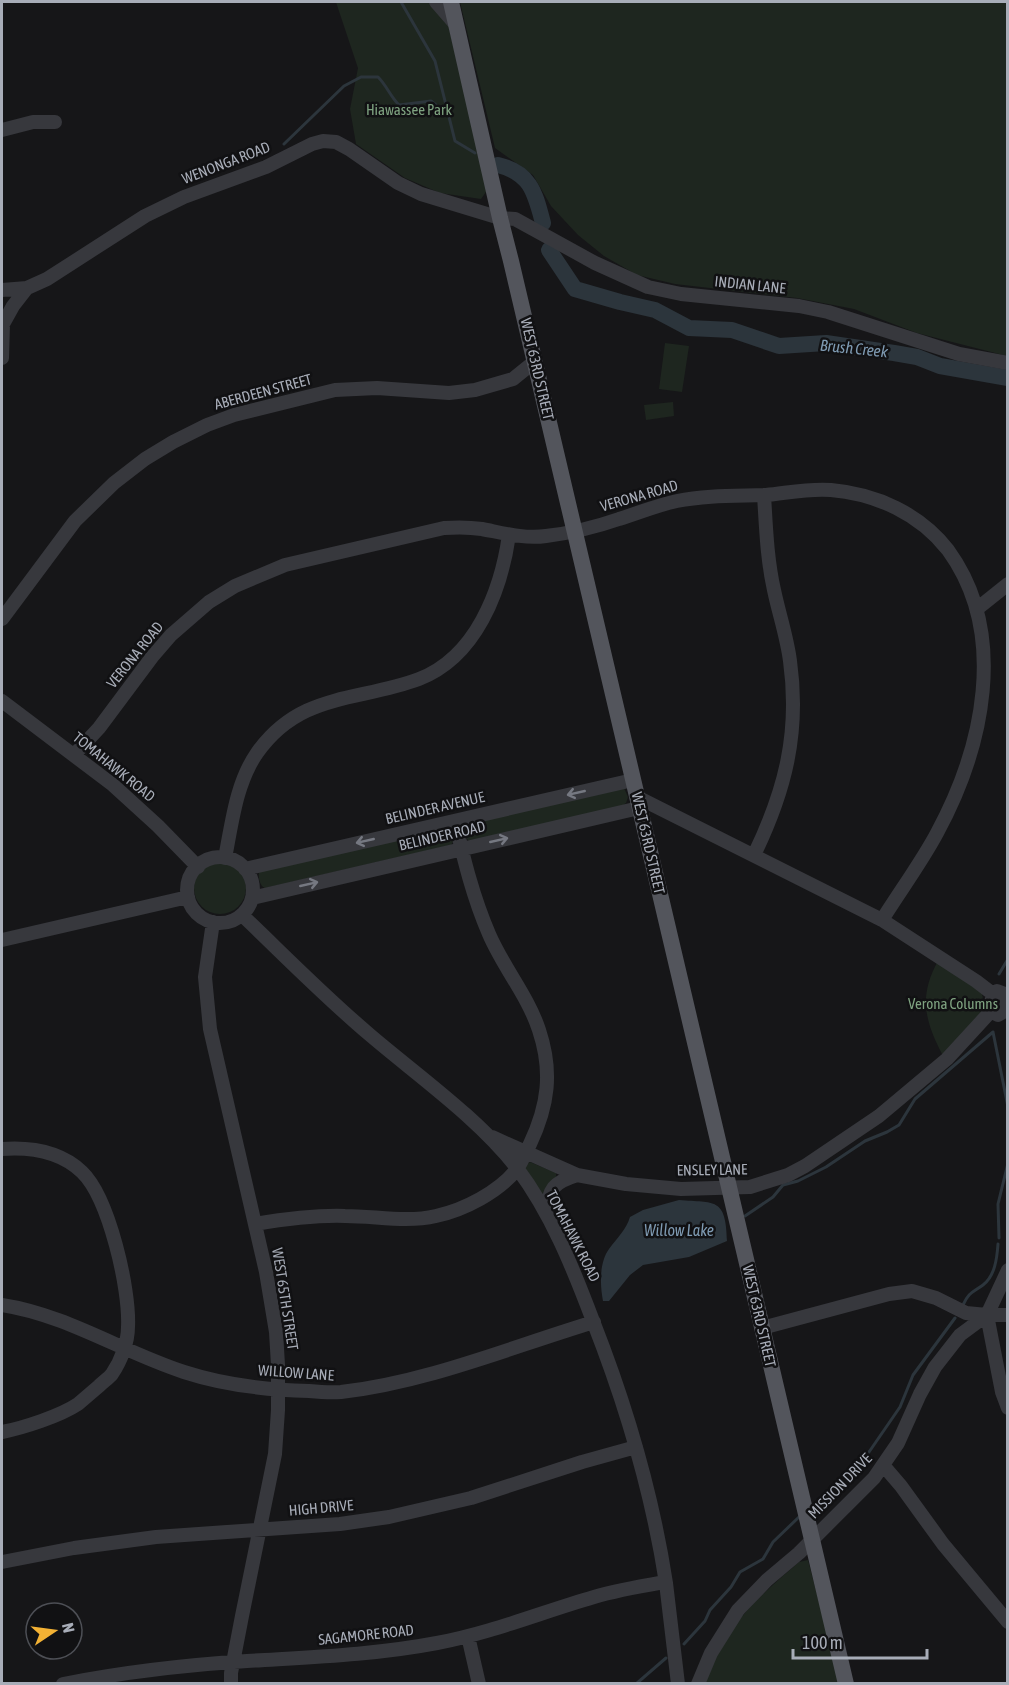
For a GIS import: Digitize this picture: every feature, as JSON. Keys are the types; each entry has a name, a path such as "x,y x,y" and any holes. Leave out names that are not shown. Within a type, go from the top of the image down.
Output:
{"main road":[{"name":"WEST 63RD STREET","path":"451,2 846,1683"}],"street":[{"path":"436,2 457,26"},
{"path":"2,130 33,123 55,122"},
{"name":"WENONGA ROAD","path":"2,290 27,288 66,268 162,207 207,187 266,167 304,147 324,141 336,142 349,149 386,175 421,194 500,218"},
{"name":"INDIAN LANE","path":"500,218 515,219 620,276 656,290 819,310 959,354 1008,363"},
{"path":"2,358 2,323 27,288"},
{"name":"ABERDEEN STREET","path":"2,619 57,543 96,499 145,459 207,425 254,409 335,390 377,388 449,393 475,390 513,379 534,362"},
{"path":"513,379 541,388"},
{"name":"VERONA ROAD","path":"74,754 99,728 171,635 203,607 235,586 285,565 433,530 461,527 509,535 544,537 602,524 676,501 710,496 829,490 871,497 911,516 943,544 957,561 978,608 986,646 987,665 984,695 971,753 953,801 936,835 882,920"},
{"path":"754,855 769,825 785,777 792,741 794,712 790,659 770,570 764,495"},
{"path":"225,858 244,777 257,753 273,734 289,721 320,704 420,678 453,658 468,643 487,610 504,564 509,535"},
{"path":"978,608 1008,584"},
{"name":"TOMAHAWK ROAD","path":"2,701 74,754 139,807 198,867"},
{"path":"636,795 882,920 976,981 1002,993 991,1003 1001,1016"},
{"name":"BELINDER AVENUE","path":"245,869 455,821 636,795"},
{"name":"BELINDER ROAD","path":"252,898 461,848 636,795"},
{"path":"255,1224 325,1215 412,1219 433,1216 468,1205 487,1194 517,1169 526,1153 539,1125 547,1092 543,1045 535,1020 489,935 472,889 455,821"},
{"path":"225,858 239,863 245,869 253,888 252,898 242,915 224,923 213,922 197,913 188,897 188,886 191,875 198,867 206,861 225,858"},
{"path":"2,939 188,897"},
{"name":"TOMAHAWK ROAD","path":"242,915 340,1008 488,1135 517,1169 546,1213 581,1288 618,1383 636,1447 666,1582 677,1678"},
{"name":"WEST 65TH STREET","path":"213,922 207,956 206,1006 271,1299 278,1365 274,1454 233,1662 231,1683"},
{"name":"ENSLEY LANE","path":"488,1135 577,1175 626,1184 681,1189 728,1187 742,1189 788,1175 841,1143 912,1090 1001,1016"},
{"path":"2,1149 34,1150 57,1156 81,1171 97,1193 110,1225 128,1316 124,1348 112,1374 77,1405 38,1422 2,1432"},
{"path":"546,1213 549,1191 560,1180 577,1175"},
{"path":"1008,1270 987,1316 1002,1392 1008,1408"},
{"path":"762,1328 889,1294 912,1291 936,1298 966,1313 987,1316 1008,1315"},
{"name":"WILLOW LANE","path":"2,1305 42,1313 149,1360 185,1372 235,1384 278,1390 338,1392 380,1386 441,1371 594,1322"},
{"name":"MISSION DRIVE","path":"699,1681 711,1653 738,1610 759,1587 860,1493 898,1443 920,1394 940,1360 960,1335 987,1316"},
{"name":"HIGH DRIVE","path":"2,1562 110,1543 167,1536 340,1524 426,1509 501,1490 582,1462 636,1447"},
{"path":"883,1465 943,1544 1008,1622"},
{"name":"SAGAMORE ROAD","path":"63,1683 158,1668 382,1652 468,1636 596,1596 666,1582"},
{"path":"468,1636 479,1683"},
{"path":"677,1678 699,1681"}],"green space":[{"name":"Hiawassee Park","path":"336,2 432,2 447,20 488,189 481,199 440,193 405,178 356,144 350,109 358,68"},
{"path":"460,2 1007,2 1007,356 917,333 854,309 797,298 675,284 637,275 604,256 578,235 551,206 533,175 495,148"},
{"path":"665,343 689,346 682,392 659,389"},
{"path":"673,402 674,416 646,420 644,405"},
{"path":"624,788 628,797 622,806 469,841 465,837 464,823"},
{"path":"445,826 451,829 453,842 451,845 265,888 260,882 259,872"},
{"path":"215,862 225,862 239,869 246,888 239,907 225,914 215,914 205,910 198,903 194,893 194,883 198,873 205,866"},
{"name":"Verona Columns","path":"938,961 982,993 984,1006 980,1015 943,1056 928,1020 926,1009 928,986"},
{"path":"530,1162 556,1173 556,1177 542,1195 524,1167"},
{"path":"808,1560 840,1683 705,1684 720,1648 736,1623 777,1581 799,1562"}],"water":[{"name":"Willow Lake","path":"679,1200 702,1201 721,1209 727,1241 689,1257 643,1265 630,1275 609,1301 603,1301 601,1281 603,1261 630,1217 643,1210"}],"waterway":[{"name":"Brush Creek","path":"401,2 435,61 455,141 475,153"},
{"path":"284,144 344,86 361,77 378,77 399,105 431,101 449,116"},
{"name":"Brush Creek","path":"498,165 518,173 525,179 534,194 543,223"},
{"name":"Brush Creek","path":"549,250 575,289 655,310 689,328 732,330 779,346 826,343 894,353 917,357 940,366 1008,378"},
{"path":"999,974 1008,959"},
{"path":"993,1032 1008,1107"},
{"path":"745,1216 773,1197 783,1185 798,1181 826,1167 865,1141 899,1125 915,1099 993,1032"},
{"path":"999,1238 998,1204 1008,1163"},
{"path":"963,1305 969,1295 983,1285 993,1272 998,1244"},
{"path":"814,1509 836,1495 858,1468 900,1407 913,1375 955,1318"},
{"path":"684,1644 705,1621 710,1610 731,1587 740,1572 763,1559 773,1542 799,1517"},
{"path":"636,1684 666,1658"}]}
